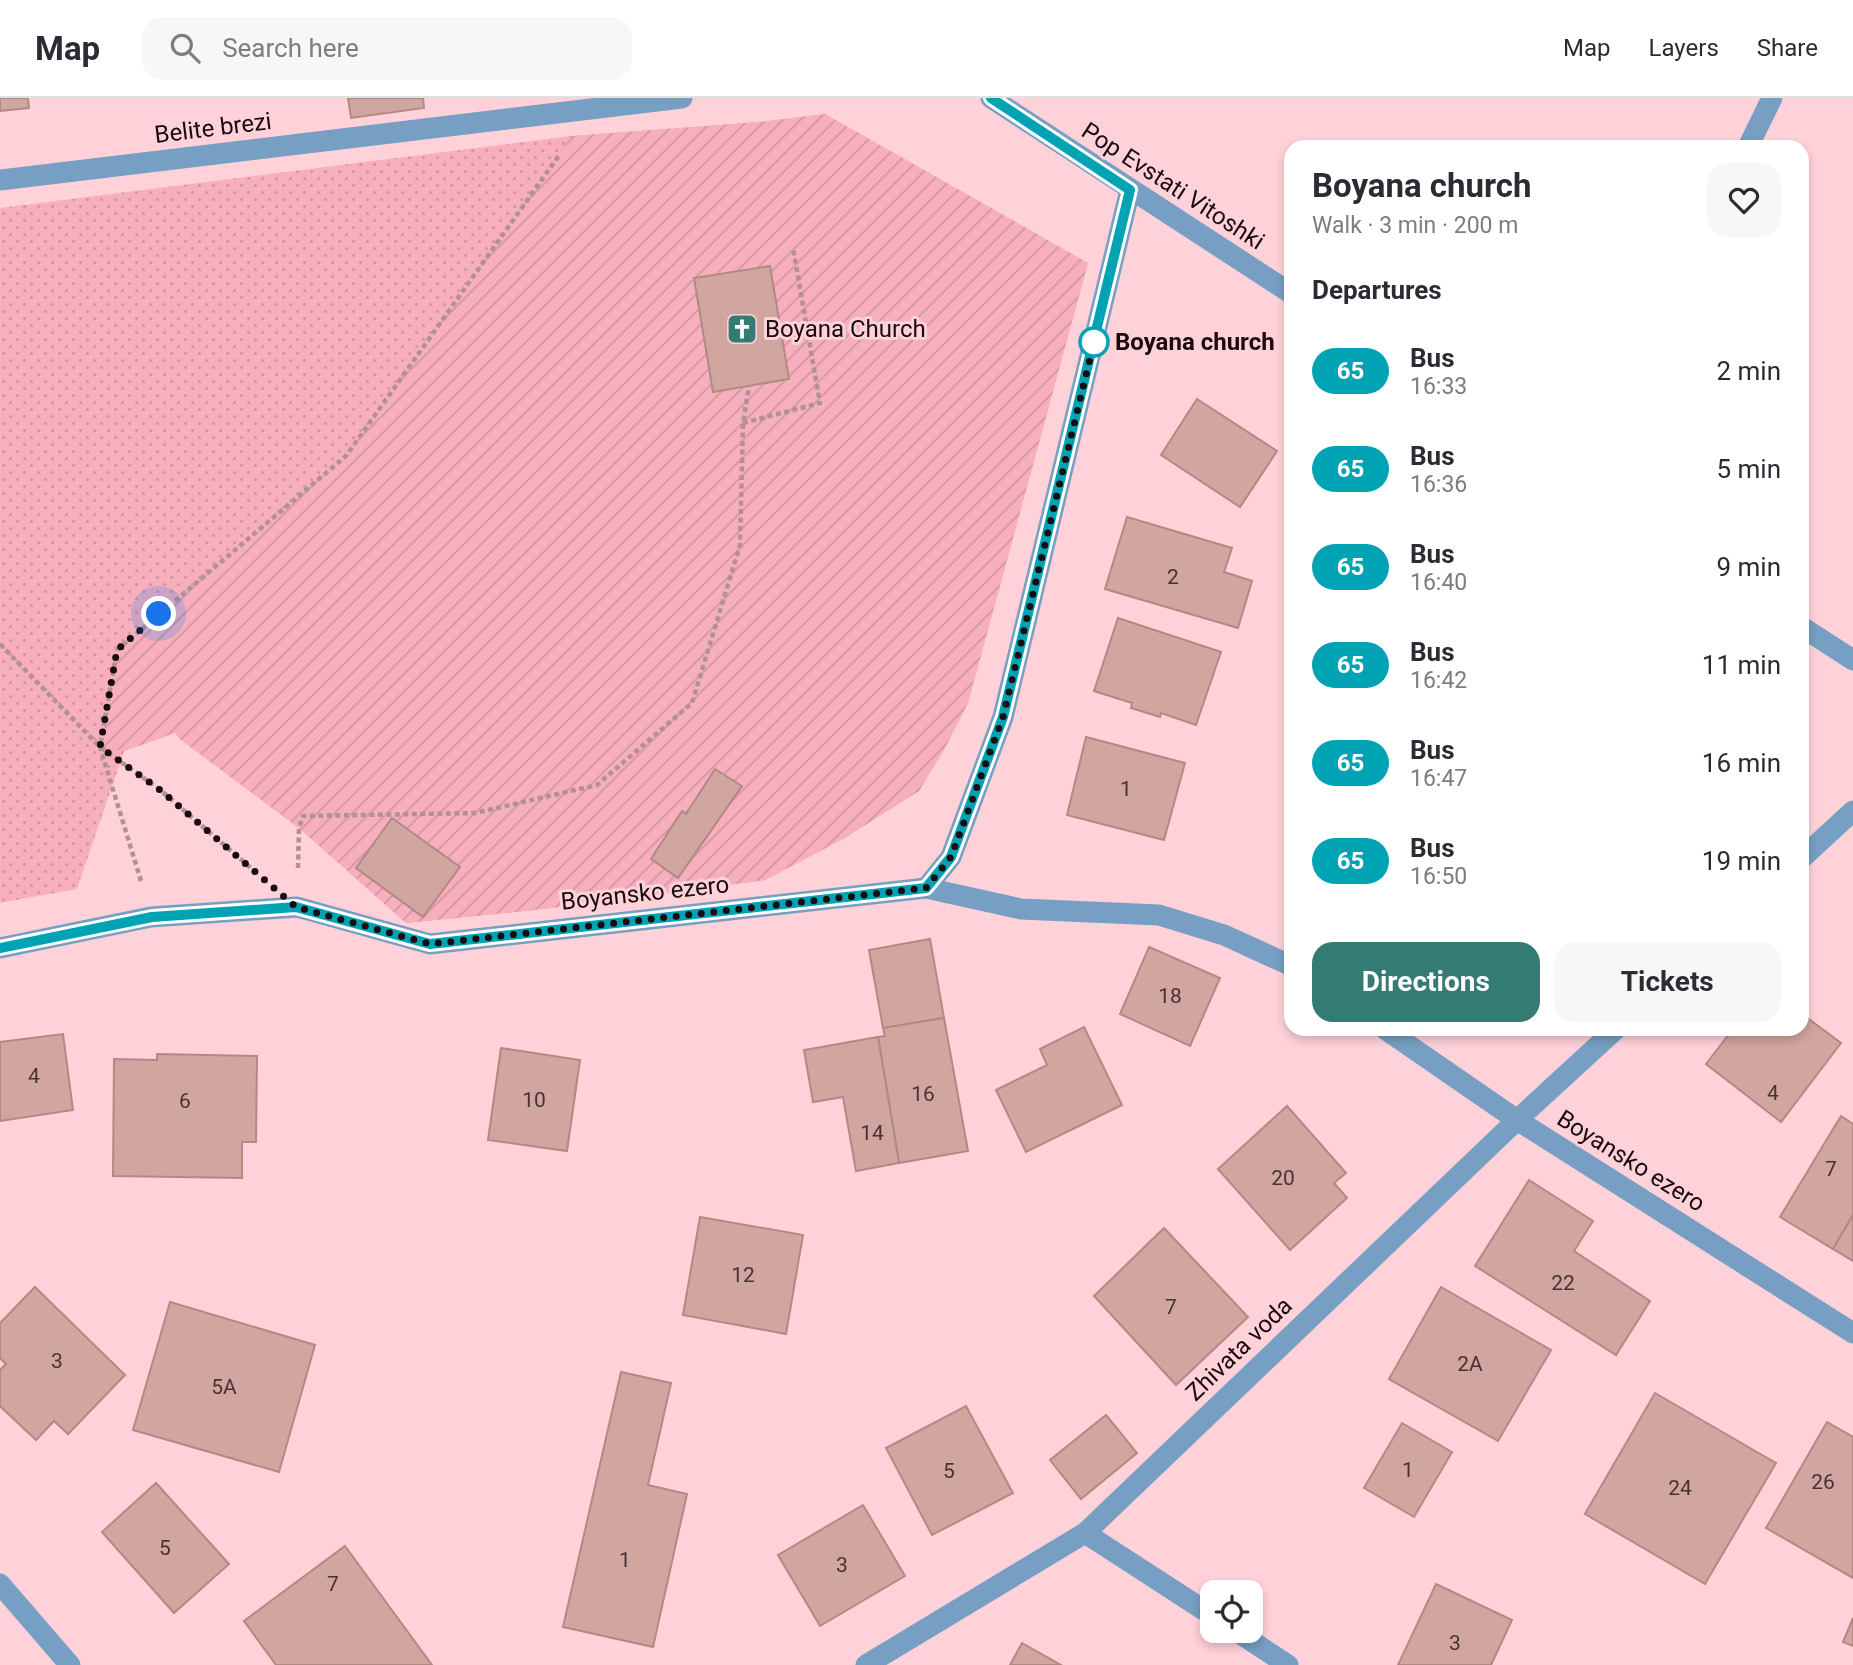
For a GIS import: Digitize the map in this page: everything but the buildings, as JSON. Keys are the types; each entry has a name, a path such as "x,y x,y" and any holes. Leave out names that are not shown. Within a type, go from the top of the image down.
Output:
{"street":[{"name":"Belite brezi","path":"0,180 682,98"},
{"name":"Pop Evstati Vitoshki","path":"991,98 1284,289"},
{"path":"1752,140 1773,98"},
{"path":"926,888 951,857 1003,717 1130,190"},
{"path":"1809,632 1853,660"},
{"path":"1809,852 1853,811"},
{"name":"Boyansko ezero","path":"0,948 152,917 296,907 430,944 926,888 1021,909 1159,915 1224,935 1284,961"},
{"name":"Boyansko ezero","path":"1395,1036 1517,1119 1853,1332"},
{"name":"Zhivata voda","path":"866,1665 1085,1533 1517,1119 1608,1036"},
{"path":"1085,1533 1200,1608"},
{"path":"0,1584 70,1665"},
{"path":"1254,1643 1288,1665"}],"path":[{"path":"152,917 100,747 117,650 346,456 564,148"},
{"path":"743,422 820,403 793,248"},
{"path":"296,907 299,828 303,816 475,813 597,785 692,703 740,545 743,422 749,386"},
{"path":"0,644 100,747 159,789 296,907"}],"shaded area":[{"path":"825,114 1088,263 968,703 919,791 843,839 765,880 535,910 406,923 299,828 175,733 124,751 77,889 0,903 0,208 572,136 759,122"},
{"path":"825,114 1088,263 968,703 919,791 843,839 765,880 535,910 406,923 299,828 175,733 124,751 100,747 117,650 346,456 572,136 759,122"}],"bus line":[{"name":"65","path":"0,948 152,917 296,907 430,944 926,888 951,857 1003,717 1130,190 991,98"}],"place":[{"name":"Boyana Church","path":"742,329"},
{"name":"Boyana church","path":"1094,342"}],"route":[{"path":"159,614 117,650 100,747 159,789 296,907 430,944 926,888 951,857 1003,717 1094,342"}]}
